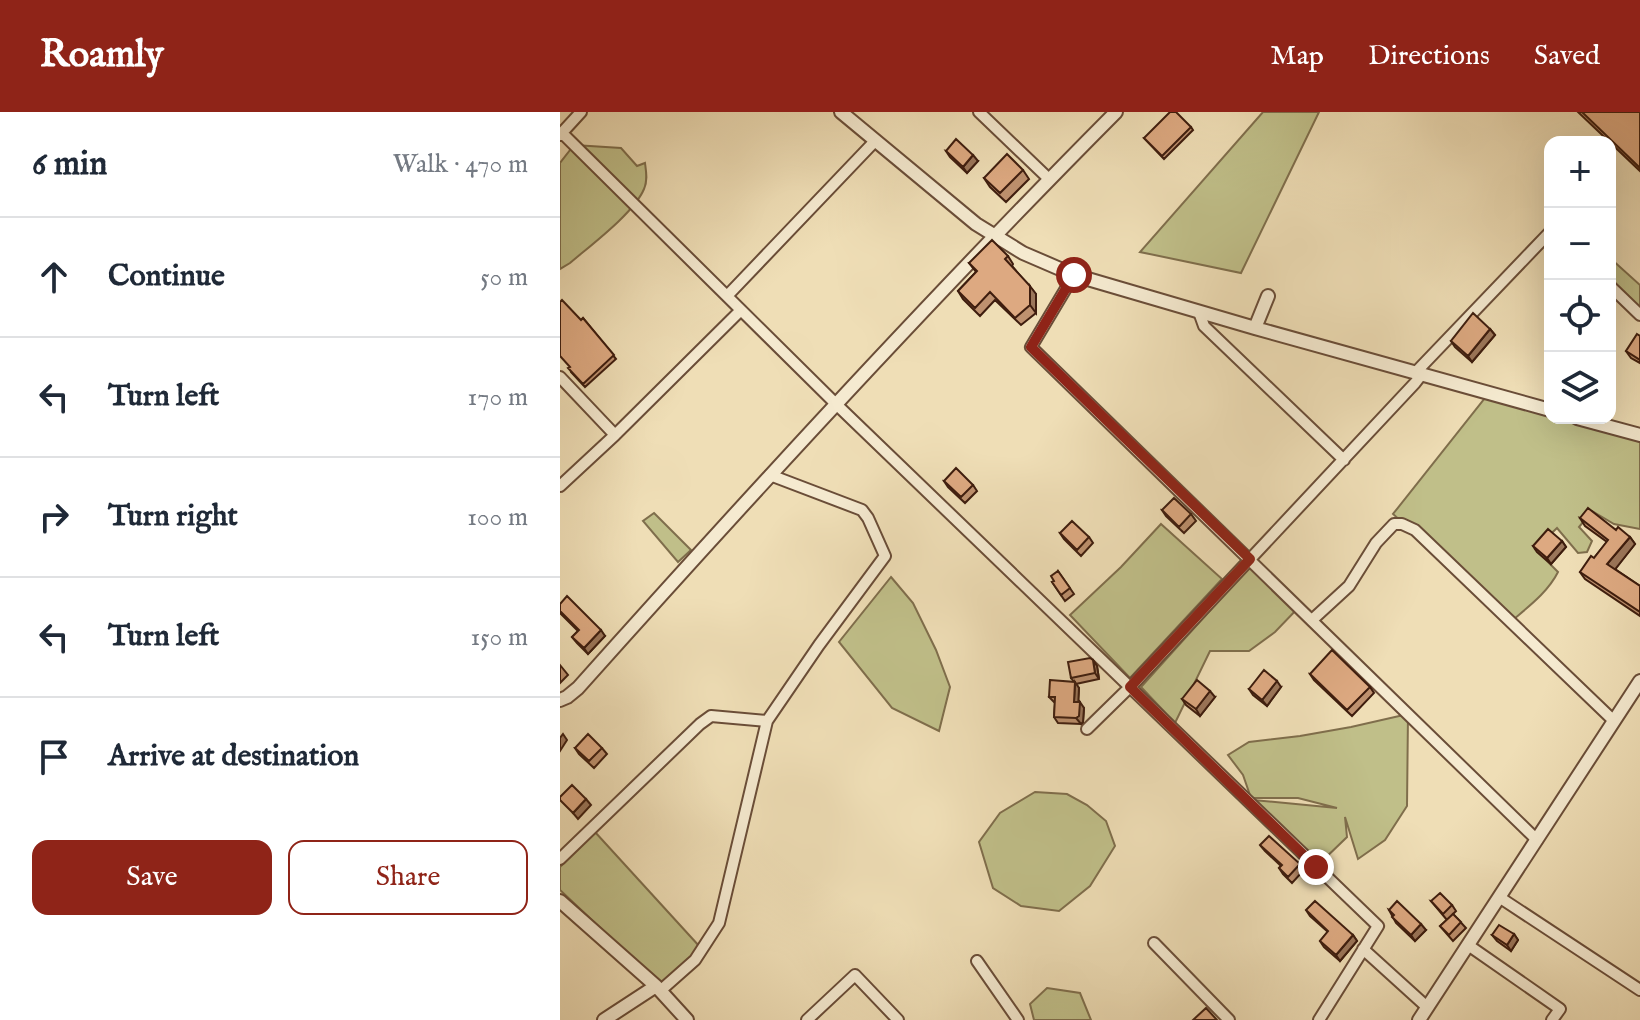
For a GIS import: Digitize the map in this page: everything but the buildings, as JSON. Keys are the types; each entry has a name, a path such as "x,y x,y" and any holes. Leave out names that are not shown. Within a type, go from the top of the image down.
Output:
{"street":[{"path":"581,112 561,134 837,405 1378,926 1319,1020"},
{"path":"841,112 976,224 1023,253 1074,275 1544,408"},
{"path":"979,112 1049,179"},
{"path":"560,700 578,688 770,475 995,234 1116,112"},
{"path":"727,296 875,141"},
{"path":"1087,729 1344,460 1415,383 1419,373 1544,238"},
{"path":"1074,275 1031,347 1537,840"},
{"path":"1616,292 1640,315"},
{"path":"1255,328 1268,296"},
{"path":"560,486 741,310"},
{"path":"1199,312 1204,326 1344,460"},
{"path":"560,377 615,435"},
{"path":"1599,424 1640,435"},
{"path":"604,1020 658,989 695,960 719,923 767,721 885,556 862,510 770,475"},
{"path":"1312,620 1349,586 1386,532 1394,524 1402,524 1415,530 1614,721"},
{"path":"1419,1020 1640,681"},
{"path":"560,859 711,716 767,721"},
{"path":"1499,897 1640,990"},
{"path":"560,901 658,989 687,1020"},
{"path":"1154,943 1229,1020"},
{"path":"1468,945 1560,1009 1552,1020"},
{"path":"1363,949 1427,1007"},
{"path":"977,961 1018,1020"},
{"path":"807,1020 855,975 898,1020"}],"shaded area":[{"path":"1263,112 1319,112 1241,273 1140,252"},
{"path":"574,145 621,148 637,166 645,163 646,182 639,198 622,218 560,269 560,163"},
{"path":"1616,263 1640,285 1640,314 1616,290"},
{"path":"1489,393 1544,408 1544,424 1593,424 1640,441 1640,529 1614,524 1592,511 1579,527 1592,541 1587,552 1578,553 1557,528 1535,549 1558,572 1542,594 1507,625 1490,602 1393,514"},
{"path":"654,513 691,550 678,562 643,521"},
{"path":"1161,524 1222,579 1130,678 1070,615"},
{"path":"1250,566 1299,607 1275,632 1249,651 1210,651 1175,723 1141,687"},
{"path":"891,577 913,603 950,687 939,731 892,708 839,642"},
{"path":"1408,714 1407,806 1385,840 1358,859 1345,817 1347,837 1319,864 1253,800 1337,808 1298,798 1251,798 1243,775 1228,755 1249,742 1300,736"},
{"path":"1035,792 1067,794 1087,805 1106,821 1115,846 1090,886 1059,911 1021,906 993,888 979,842 1000,813"},
{"path":"595,832 700,947 691,964 661,985 560,890 560,867"},
{"path":"1047,988 1080,993 1091,1020 1034,1020 1030,1004"}],"route":[{"path":"1074,275 1031,347 1250,559 1130,687 1316,867"}]}
